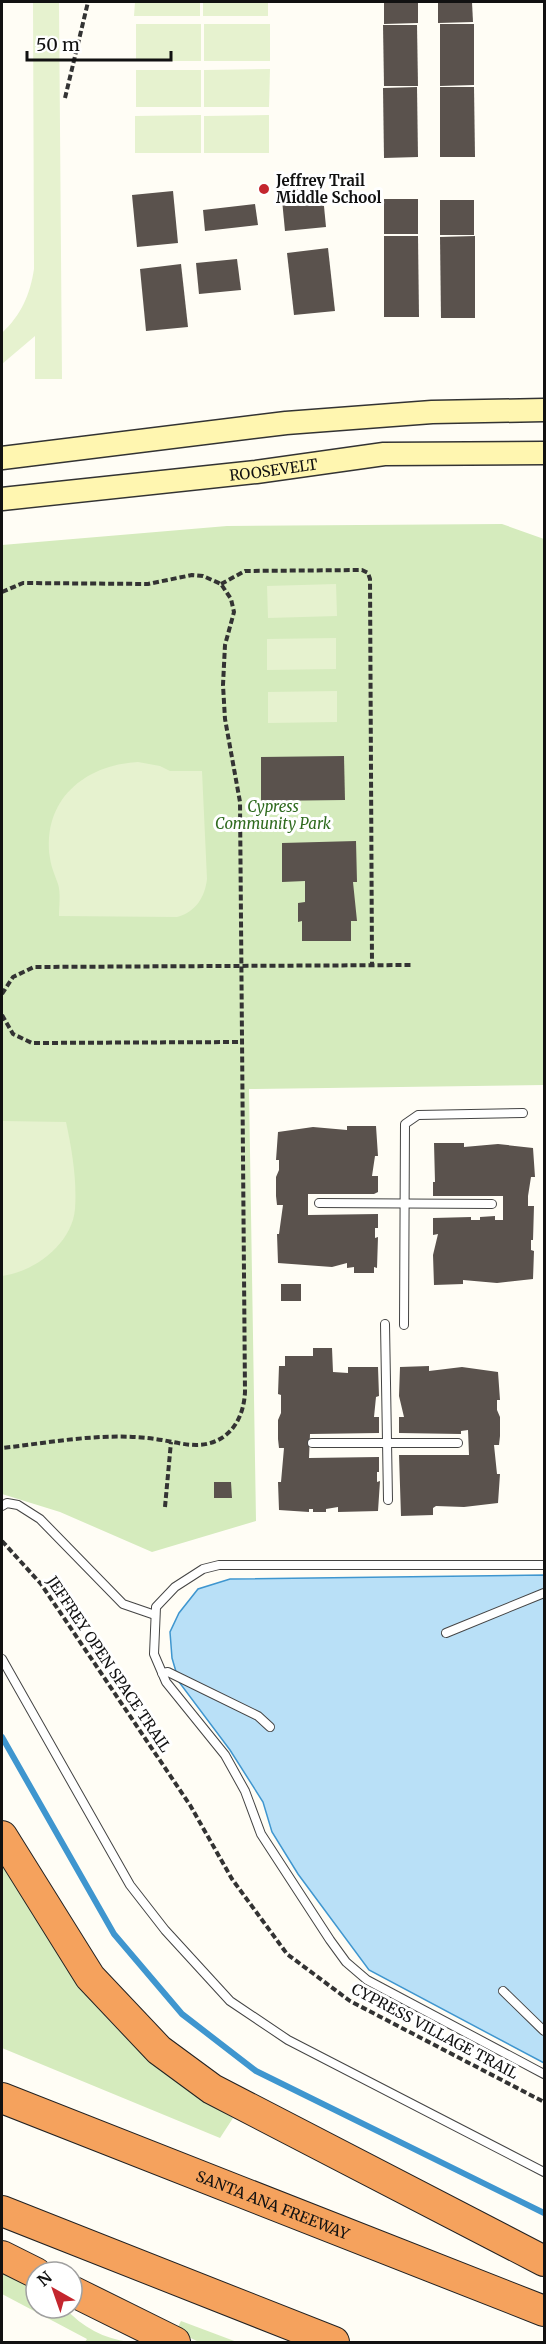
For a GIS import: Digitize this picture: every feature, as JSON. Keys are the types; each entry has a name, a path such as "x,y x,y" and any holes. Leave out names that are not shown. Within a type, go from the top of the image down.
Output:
{"highway":[{"path":"2,1836 90,1977 159,2050 212,2089 544,2260"},
{"name":"SANTA ANA FREEWAY","path":"2,2098 544,2311"},
{"path":"2,2211 334,2343"},
{"path":"2,2256 24,2267"},
{"path":"84,2297 175,2343"}],"street":[{"path":"2,458 286,423 432,412 544,410"},
{"name":"ROOSEVELT","path":"2,499 256,472 384,454 544,453"}],"lane":[{"path":"404,1325 405,1124 418,1115 523,1113"},
{"path":"319,1203 492,1204"},
{"path":"385,1324 388,1500"},
{"path":"312,1443 458,1443"},
{"path":"2,1506 7,1503 18,1505 40,1519 123,1604 155,1615"},
{"path":"544,1565 219,1565 203,1569 175,1587 156,1607 154,1654 166,1682 225,1755 245,1791 261,1834 346,1962 367,1980 544,2074"},
{"path":"446,1633 544,1593"},
{"path":"2,1659 130,1885 165,1930 230,2001 288,2040 544,2172"},
{"path":"162,1673 168,1671 258,1716 270,1727"},
{"path":"503,1991 544,2031"}],"path":[{"path":"65,98 88,2"},
{"path":"221,584 245,571 362,570 368,573 370,579 372,965"},
{"path":"2,592 23,583 148,584 192,574 213,579 221,584 231,599 234,612 223,656 223,684 225,719 240,801 244,1403 236,1424 216,1441 199,1445 94,1436 2,1448"},
{"path":"2,994 13,977 34,968 413,965"},
{"path":"2,1015 13,1034 32,1043 242,1042"},
{"path":"165,1507 171,1442"},
{"name":"JEFFREY OPEN SPACE TRAIL","path":"2,1540 41,1584 190,1805"},
{"name":"CYPRESS VILLAGE TRAIL","path":"190,1805 232,1879 287,1954 350,2001 544,2102"}],"green space":[{"path":"33,2 59,2 62,379 35,379 35,336 2,364 2,333 24,304 34,269"},
{"path":"135,2 200,2 200,16 134,16"},
{"path":"203,2 268,2 268,16 203,16"},
{"path":"136,24 201,24 201,61 136,61"},
{"path":"204,24 270,24 270,61 204,61"},
{"path":"270,69 269,107 204,107 204,70"},
{"path":"136,70 201,70 201,107 136,107"},
{"path":"201,115 201,153 135,153 135,116"},
{"path":"269,115 269,153 204,153 204,116"},
{"name":"Cypress Community Park","path":"502,524 544,539 544,1085 249,1089 256,1521 152,1552 60,1512 2,1494 2,545 227,526"},
{"path":"336,584 337,616 268,618 267,586"},
{"path":"336,638 336,669 267,670 267,639"},
{"path":"337,691 337,722 268,723 268,692"},
{"path":"138,762 160,766 170,771 202,771 207,879 202,898 194,908 177,917 59,916 58,884 51,861 49,837 60,803 84,778 100,770"},
{"path":"2,1121 66,1122 74,1165 75,1209 67,1234 59,1245 26,1269 2,1276"},
{"path":"2,1862 92,2001 107,2019 158,2066 233,2118 220,2138 2,2048"},
{"path":"2,2271 24,2281 24,2306 2,2294"},
{"path":"51,2320 78,2320 94,2331 130,2342 85,2342 87,2339"},
{"path":"181,2321 237,2342 199,2342 176,2331"}],"water":[{"path":"544,1575 544,2063 369,1970 298,1874 272,1832 263,1802 230,1750 179,1682 172,1658 170,1632 179,1613 198,1589 230,1579"}],"building":[{"path":"384,2 418,2 418,23 384,24"},
{"path":"438,2 472,2 473,22 438,23"},
{"path":"440,24 474,24 474,85 440,86"},
{"path":"383,25 417,25 418,86 384,86"},
{"path":"417,87 418,157 384,158 383,88"},
{"path":"440,87 474,87 475,157 440,157"},
{"path":"321,175 326,227 285,231 280,179"},
{"path":"173,191 178,243 137,247 132,195"},
{"path":"384,199 418,199 418,234 384,234"},
{"path":"440,200 474,200 474,235 440,235"},
{"path":"255,204 258,225 205,231 203,210"},
{"path":"384,236 418,236 419,317 384,317"},
{"path":"475,236 475,318 441,318 440,237"},
{"path":"328,248 335,311 294,315 287,253"},
{"path":"237,259 241,290 199,294 196,263"},
{"path":"181,264 188,327 146,331 140,269"},
{"path":"344,756 345,800 261,801 261,757"},
{"path":"356,841 357,882 353,882 357,921 351,921 351,941 302,941 302,921 298,922 298,903 305,902 305,881 282,882 282,843"},
{"path":"347,1126 376,1126 378,1156 375,1156 372,1176 378,1176 378,1192 374,1194 308,1194 308,1215 378,1214 378,1228 375,1228 375,1238 378,1237 377,1268 374,1267 374,1273 354,1273 354,1267 347,1268 347,1263 332,1267 278,1263 277,1234 279,1234 283,1205 277,1205 276,1196 276,1177 279,1170 279,1160 276,1160 278,1132 313,1127 347,1130"},
{"path":"434,1143 464,1143 464,1147 498,1144 533,1148 535,1177 531,1177 528,1206 534,1206 533,1240 531,1240 531,1250 534,1251 533,1279 497,1283 463,1280 463,1284 434,1285 433,1255 438,1234 433,1235 433,1218 471,1217 471,1220 480,1220 480,1217 495,1216 495,1220 503,1220 503,1196 433,1196"},
{"path":"281,1284 301,1284 301,1301 281,1301"},
{"path":"313,1348 332,1348 333,1372 348,1373 348,1367 378,1367 379,1396 376,1397 374,1417 379,1417 379,1433 310,1434 309,1458 379,1457 378,1511 338,1512 338,1507 326,1509 326,1512 313,1512 313,1509 309,1509 309,1512 279,1510 278,1482 281,1482 284,1448 279,1448 278,1439 278,1420 281,1413 281,1395 278,1394 279,1366 285,1366 285,1356 313,1356"},
{"path":"429,1366 429,1371 462,1367 498,1372 500,1400 497,1400 497,1410 500,1417 500,1436 499,1445 494,1445 497,1474 500,1474 498,1503 464,1507 436,1506 433,1508 433,1515 401,1516 399,1455 469,1455 468,1430 461,1431 461,1434 399,1433 399,1417 404,1417 399,1396 400,1367"},
{"path":"214,1482 231,1482 232,1498 214,1498"}],"waterway":[{"path":"2,1737 114,1934 182,2014 256,2071 544,2213"}],"place":[{"name":"Jeffrey Trail Middle School","path":"264,189"}]}
